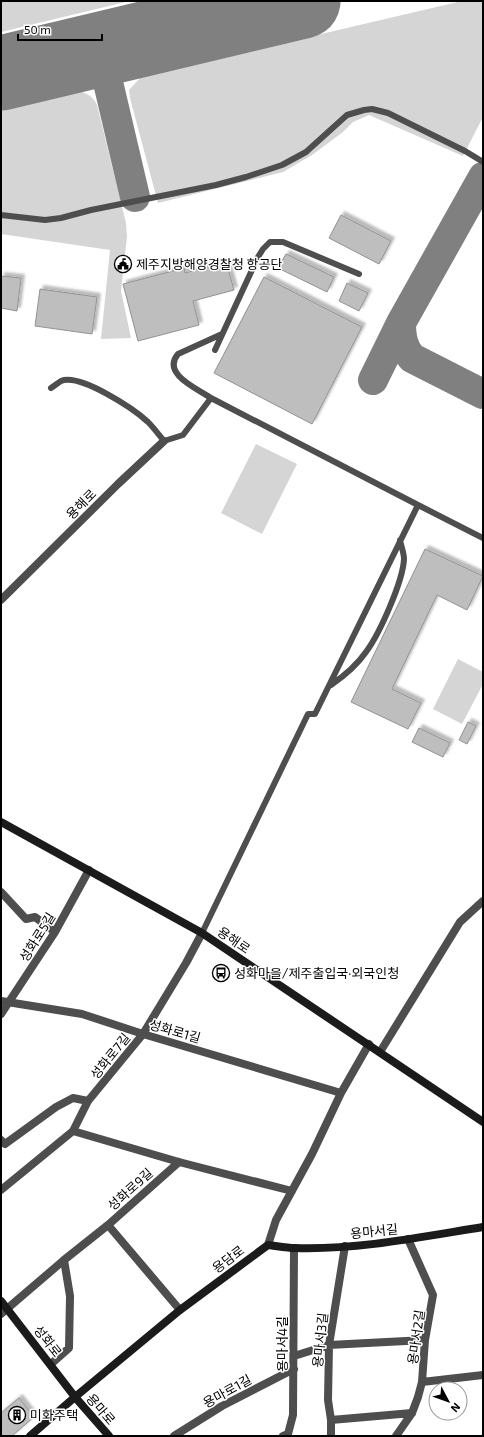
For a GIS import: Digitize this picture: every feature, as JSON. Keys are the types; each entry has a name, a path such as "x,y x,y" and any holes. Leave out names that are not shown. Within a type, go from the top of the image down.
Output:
{"street":[{"name":"용해로","path":"1,600 118,484 164,441"},
{"name":"용해로","path":"1,822 202,933 483,1122"},
{"name":"성화로5길","path":"1,1014 56,932 89,870"},
{"path":"1,892 26,919 35,917 56,932"},
{"path":"380,1052 460,922 483,901"},
{"name":"성화로7길","path":"1,1190 73,1131 88,1101 143,1034 186,963 202,933"},
{"name":"성화로1길","path":"1,1001 82,1014 143,1034 341,1093"},
{"path":"268,1245 276,1220 312,1154 341,1093 369,1044"},
{"path":"1,1140 5,1144 56,1107 73,1098 88,1101"},
{"path":"73,1131 179,1162 292,1192"},
{"name":"성화로9길","path":"1,1314 64,1260 108,1225 179,1162"},
{"path":"108,1225 180,1310"},
{"name":"용마서길","path":"268,1245 294,1248 345,1246 408,1239 483,1227"},
{"name":"용마서2길","path":"396,1436 412,1414 422,1382 425,1340 433,1295 408,1239"},
{"name":"용담로","path":"30,1436 180,1310 268,1245"},
{"name":"용마서3길","path":"331,1436 331,1420 328,1400 329,1345 345,1246"},
{"name":"용마서4길","path":"283,1436 288,1434 293,1415 294,1248"},
{"path":"51,1364 69,1348 70,1296 64,1260"},
{"name":"성화로","path":"1,1301 75,1397"},
{"path":"294,1356 329,1345 425,1340"},
{"name":"용마로1길","path":"174,1436 222,1406 294,1369"},
{"path":"422,1382 483,1375"},
{"name":"용마로","path":"75,1397 109,1436"},
{"path":"331,1420 412,1414"}],"lane":[{"path":"1,215 45,220 53,219 246,177 282,165 306,152 347,115 372,109 388,113 465,151 483,162"},
{"path":"215,350 258,256 270,242 283,242 359,274"},
{"path":"222,334 178,354 173,364 175,371 180,378 211,398 483,538"},
{"path":"51,388 62,380 80,381 105,392 147,421 164,441"},
{"name":"용해로","path":"164,441 183,435 211,398"},
{"path":"202,933 308,714 315,714 418,505"},
{"path":"329,686 353,667 372,643 394,596 401,576 404,558 400,540"}],"shaded area":[{"path":"1,1 130,1 1,32"},
{"path":"462,1 483,1 483,117 463,156 369,115 353,122 343,132 312,155 283,172 158,203 130,98 129,90 142,76"},
{"path":"79,91 94,99 97,105 126,223 127,237 121,291 131,338 101,339 110,250 1,234 1,110"},
{"path":"256,444 297,464 262,534 221,513"},
{"path":"458,659 483,672 483,684 462,724 433,709"}],"building":[{"path":"341,215 391,241 379,264 329,238"},
{"path":"286,254 334,277 327,292 278,268"},
{"path":"226,262 234,290 193,301 199,325 138,341 123,284 184,268 185,273"},
{"path":"1,276 21,278 17,311 1,308"},
{"path":"264,277 362,327 312,424 214,373"},
{"path":"347,283 368,293 359,311 339,301"},
{"path":"40,289 97,297 92,334 35,326"},
{"path":"425,549 483,576 467,610 437,595 392,689 421,703 408,729 351,702"},
{"path":"468,722 476,726 467,744 459,740"},
{"path":"419,728 450,743 443,757 412,742"},
{"name":"미화주택","path":"19,1398 34,1417 12,1436 1,1436 1,1413"}],"taxiway":[{"path":"134,41 113,61 107,78 135,197"},
{"path":"77,55 90,60 107,78"},
{"path":"373,380 401,323 483,177"},
{"path":"401,323 403,342 406,350 412,358 483,394"}],"runway":[{"path":"1,73 303,1"}],"place":[{"name":"제주지방해양경찰청 항공단","path":"123,264"},
{"name":"성화마을/제주출입국·외국인청","path":"221,973"},
{"name":"미화주택","path":"17,1415"}]}
